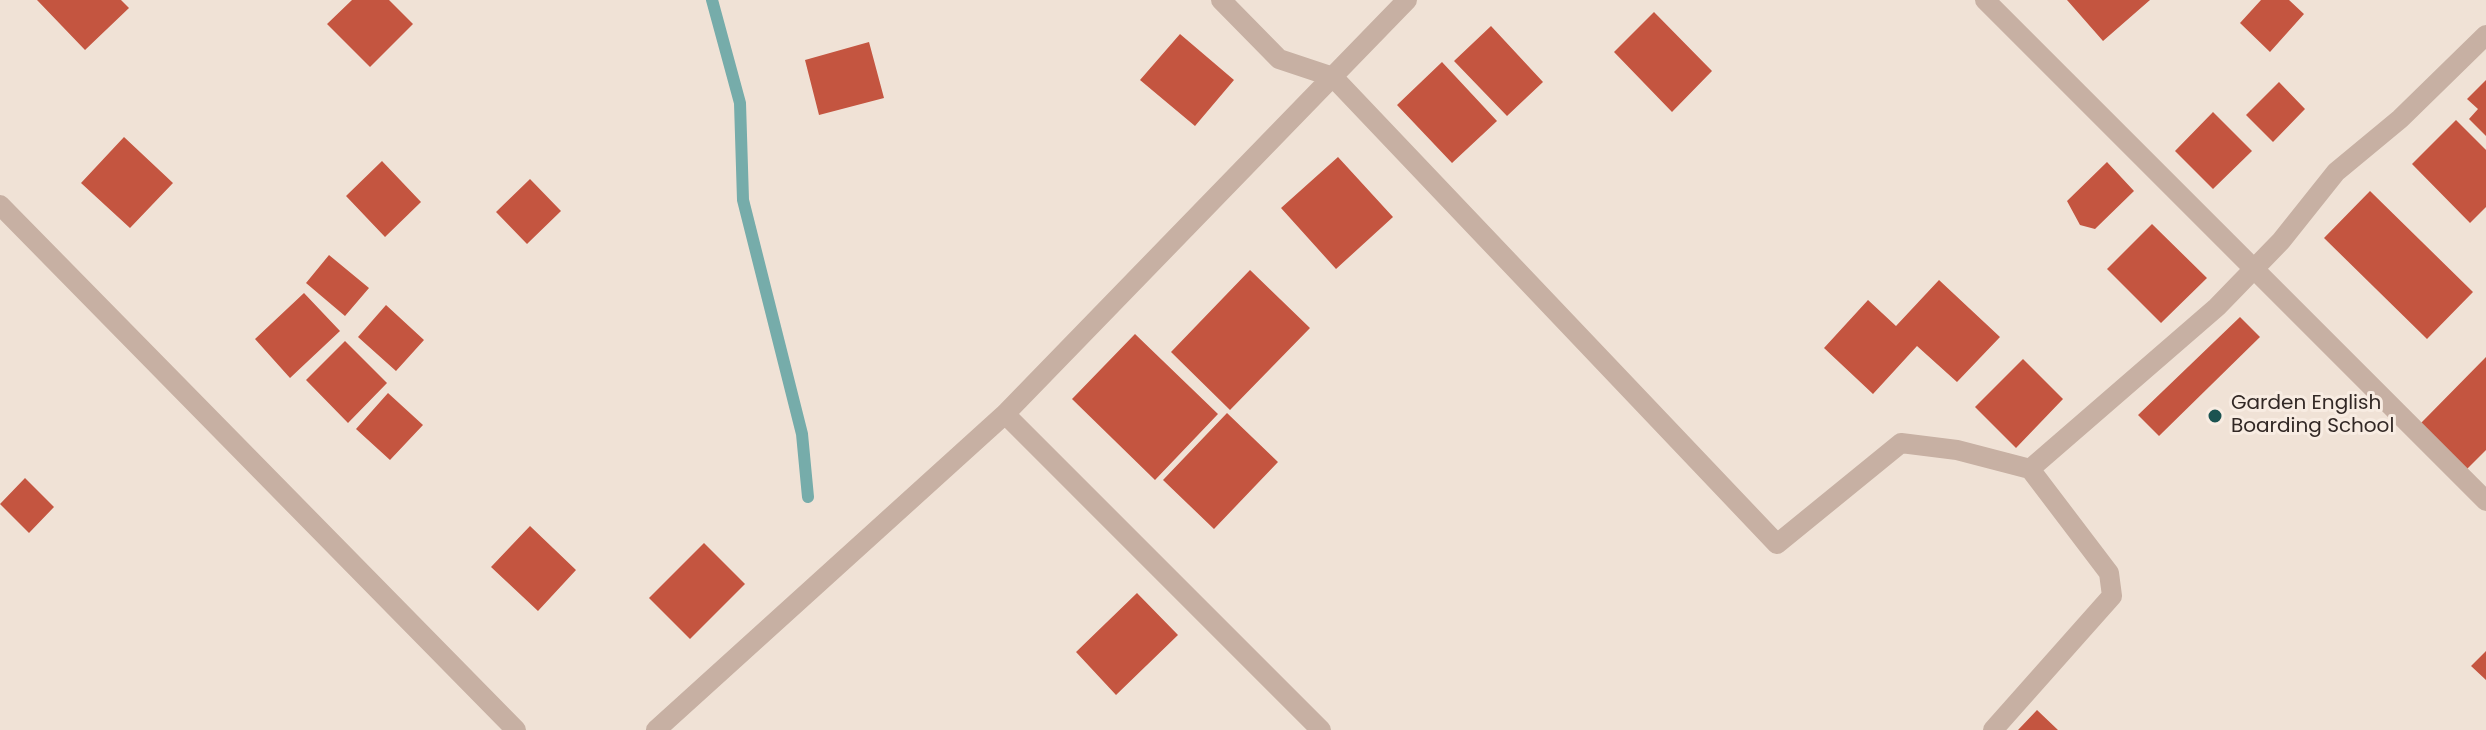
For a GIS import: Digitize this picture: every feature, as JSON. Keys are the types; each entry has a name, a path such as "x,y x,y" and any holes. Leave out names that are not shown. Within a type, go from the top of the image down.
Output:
{"street":[{"path":"1221,0 1279,59 1333,77 1777,544 1901,443 1957,450 2030,469 2109,573 2112,596 1993,730"},
{"path":"656,730 1005,414 1407,0"},
{"path":"1985,0 2486,501"},
{"path":"2030,469 2217,307 2253,270 2336,172 2400,119 2486,35"},
{"path":"0,205 516,730"},
{"path":"1005,414 1321,730"}],"building":[{"path":"37,0 121,0 129,8 85,50"},
{"path":"352,0 389,0 413,24 370,67 327,24"},
{"path":"2067,0 2150,0 2103,41"},
{"path":"2261,0 2289,0 2304,14 2270,52 2240,23"},
{"path":"1654,12 1712,71 1672,112 1614,52"},
{"path":"1491,26 1543,82 1507,116 1454,61"},
{"path":"1180,34 1234,80 1195,126 1140,80"},
{"path":"869,42 884,98 819,115 805,60"},
{"path":"1442,62 1497,121 1452,163 1397,105"},
{"path":"2486,80 2486,136 2469,119 2478,109 2467,99"},
{"path":"2279,82 2305,109 2273,142 2246,115"},
{"path":"2213,112 2252,151 2213,189 2175,151"},
{"path":"2456,120 2486,150 2486,207 2470,223 2412,164"},
{"path":"124,137 173,183 130,228 81,183"},
{"path":"1338,157 1393,217 1336,269 1281,208"},
{"path":"382,161 421,202 385,237 346,196"},
{"path":"2107,162 2134,191 2095,229 2080,225 2067,201"},
{"path":"530,179 561,211 527,244 496,212"},
{"path":"2370,191 2473,292 2427,339 2324,238"},
{"path":"2152,224 2207,278 2161,323 2107,269"},
{"path":"329,255 369,288 345,316 306,283"},
{"path":"1250,270 1310,328 1230,410 1171,352"},
{"path":"1939,280 2000,337 1957,382 1917,346 1873,394 1824,348 1868,300 1896,326"},
{"path":"304,293 340,331 290,378 255,339"},
{"path":"386,305 424,340 396,371 358,337"},
{"path":"2240,317 2260,337 2159,436 2138,415"},
{"path":"1135,334 1218,414 1155,480 1072,399"},
{"path":"345,341 387,383 348,423 306,380"},
{"path":"2486,357 2486,450 2467,469 2421,423"},
{"path":"2023,359 2063,399 2016,448 1975,407"},
{"path":"388,393 423,425 390,460 356,429"},
{"path":"1227,413 1278,462 1214,529 1163,480"},
{"path":"25,478 54,507 29,533 0,504"},
{"path":"530,526 576,570 538,611 491,567"},
{"path":"704,543 745,584 690,639 649,598"},
{"path":"1137,593 1178,635 1116,695 1076,652"},
{"path":"2486,651 2486,680 2471,666"},
{"path":"2037,710 2058,730 2018,730"}],"waterway":[{"path":"712,0 740,103 743,200 802,434 808,497"}],"place":[{"name":"Garden English Boarding School","path":"2215,416"}]}
